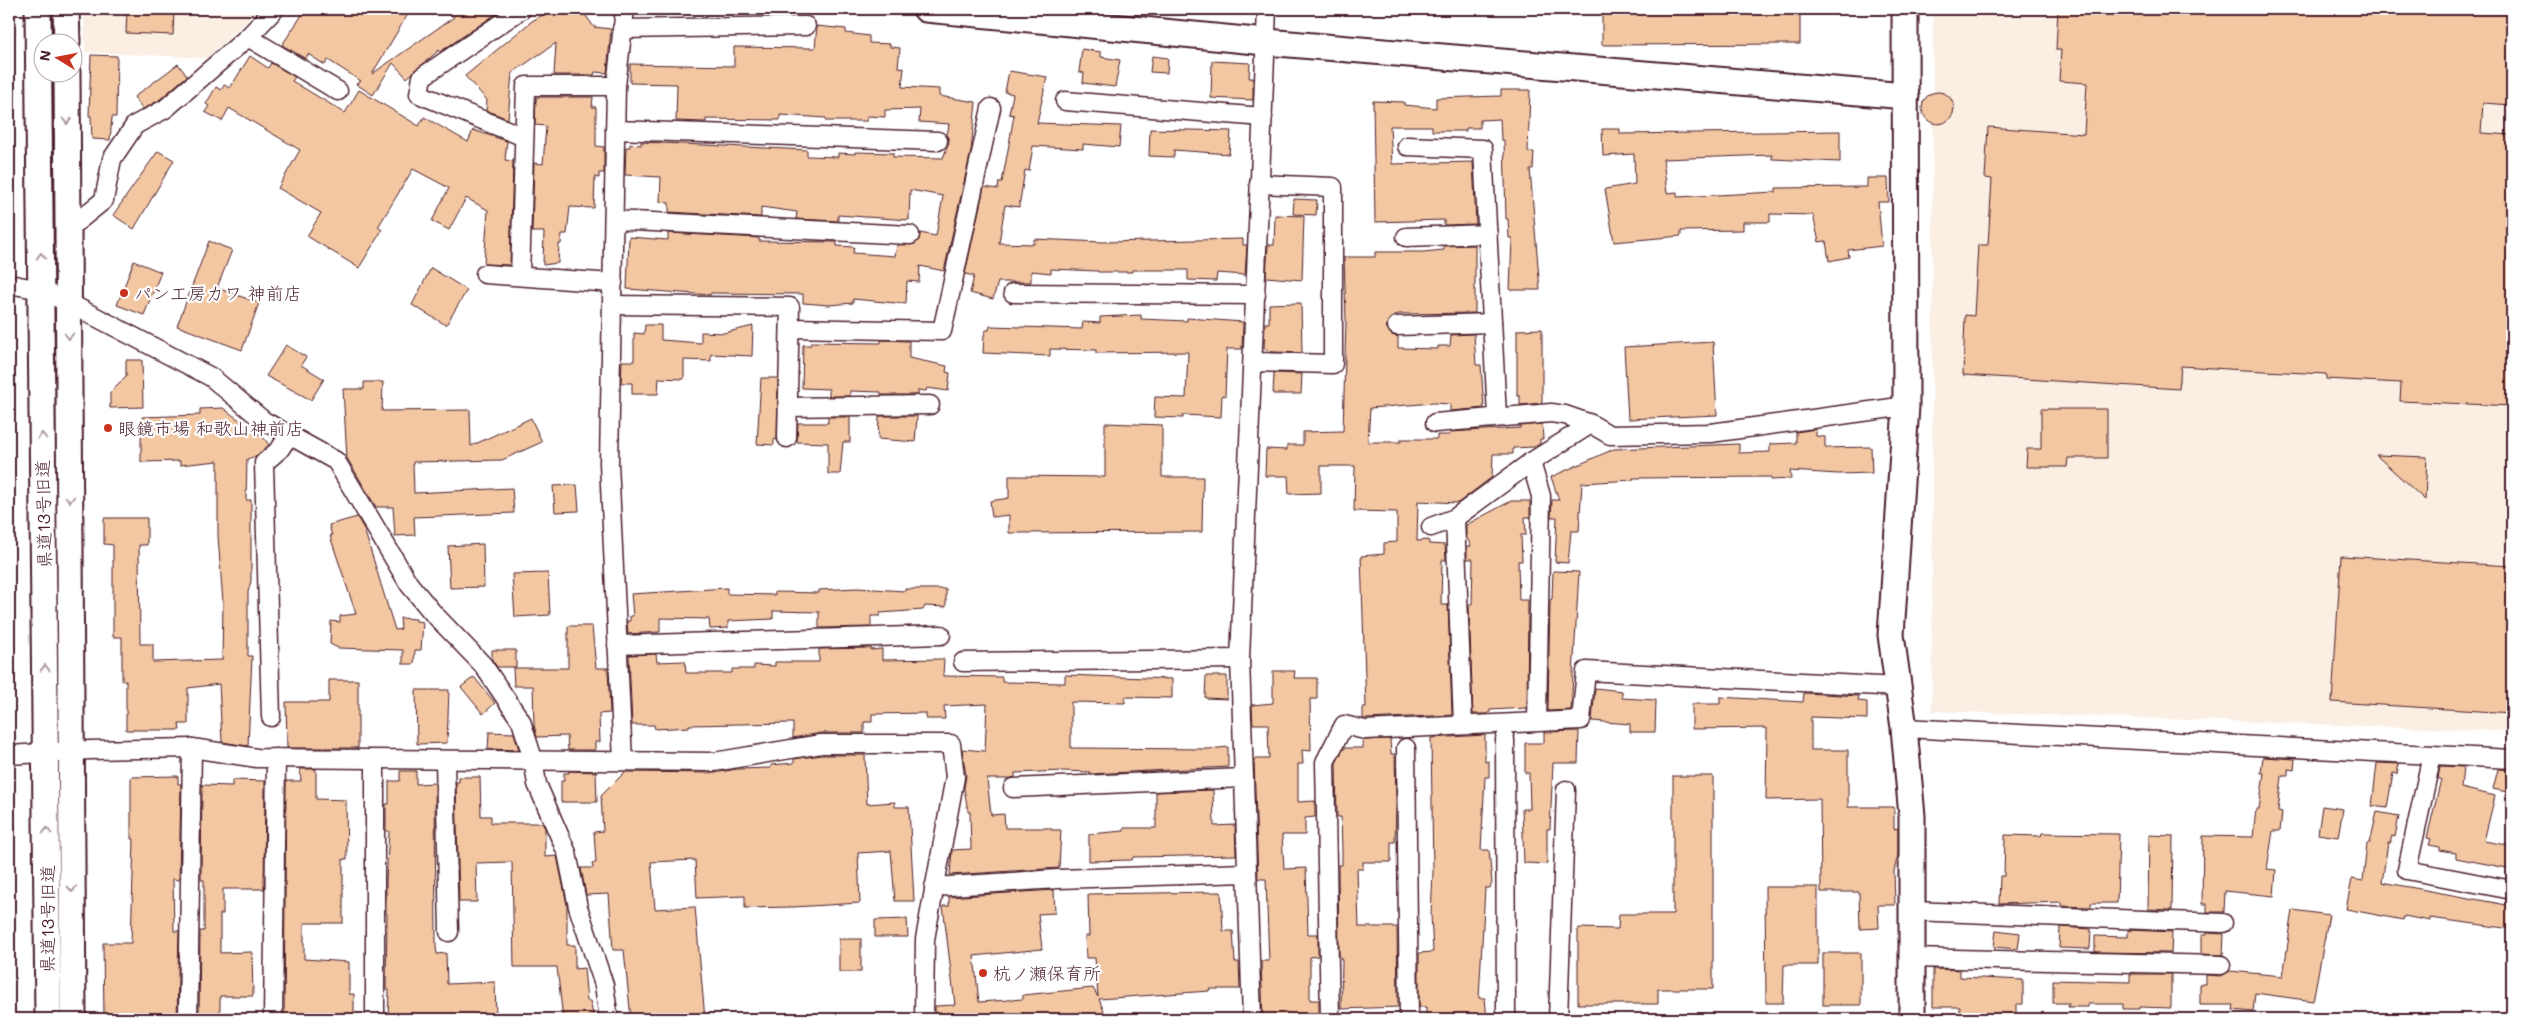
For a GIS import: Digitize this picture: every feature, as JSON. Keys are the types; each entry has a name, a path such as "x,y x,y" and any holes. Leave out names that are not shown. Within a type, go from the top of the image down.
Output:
{"street":[{"name":"県道13号旧道","path":"38,9 48,1019"},
{"path":"66,9 67,32"},
{"path":"68,229 104,200 112,159 135,125 165,109 248,37 276,9"},
{"path":"522,9 422,78 419,94 524,137"},
{"path":"623,761 609,463 616,86 625,9"},
{"path":"926,9 1266,42 1906,96"},
{"path":"1252,1019 1240,659 1267,9"},
{"path":"1904,9 1906,96 1906,406 1891,635 1904,728 1912,816 1912,1019"},
{"path":"622,29 806,26"},
{"path":"248,37 338,91"},
{"name":"県道13号旧道","path":"67,82 73,1019"},
{"path":"520,276 526,86 616,86"},
{"path":"1065,101 1262,117"},
{"path":"790,328 942,331 991,108"},
{"path":"616,130 938,141"},
{"path":"1407,146 1484,149 1496,416"},
{"path":"1253,362 1333,364 1333,187 1259,184"},
{"path":"614,220 910,235"},
{"path":"1406,237 1488,234"},
{"path":"486,274 613,283"},
{"path":"9,284 41,290 211,377 264,421 336,461 409,584 432,612 483,665 521,721 534,759 538,784 567,852 578,907 604,985 609,1019"},
{"path":"1012,293 1256,295"},
{"path":"612,305 790,307 787,438"},
{"path":"1397,326 1492,323"},
{"path":"788,407 930,405"},
{"path":"1435,423 1496,416 1552,413 1565,415 1590,424 1610,435 1711,433 1906,406"},
{"path":"1431,527 1455,518 1532,462 1590,424"},
{"path":"270,717 264,463 280,450 289,435"},
{"path":"1532,462 1541,496 1537,721"},
{"path":"1455,518 1463,725"},
{"path":"618,645 941,636"},
{"path":"963,662 1240,659"},
{"path":"1330,1019 1325,762 1344,725 1366,730 1581,720 1586,671 1898,687"},
{"path":"1904,728 2512,759"},
{"path":"1506,739 1506,1019"},
{"path":"9,755 71,751 192,748 257,758 714,762 821,744 951,744 954,777 925,939 924,1019"},
{"path":"188,1019 192,748"},
{"path":"1406,748 1409,1019"},
{"path":"2432,755 2407,870 2512,890"},
{"path":"273,1019 276,758"},
{"path":"375,760 375,1019"},
{"path":"445,761 449,932"},
{"path":"1013,788 1244,778"},
{"path":"1558,1019 1566,790"},
{"path":"934,887 1058,879 1247,873"},
{"path":"1912,910 2223,923"},
{"path":"1912,958 2221,965"}],"shaded area":[{"path":"84,9 260,9 207,58 85,52"},
{"path":"1933,9 2512,9 2512,731 1932,711"}],"building":[{"path":"127,9 174,10 173,35 126,33"},
{"path":"306,9 411,9 372,74 454,17 444,9 503,9 440,52 439,50 407,78 393,63 373,95 356,84 361,81 328,60 325,65 308,54 306,59 282,45"},
{"path":"553,9 581,9 594,27 611,29 607,73 595,72 594,75 554,75 556,43 512,73 508,119 486,110 487,100 465,76 532,21"},
{"path":"1602,9 1800,9 1800,44 1602,45"},
{"path":"2058,9 2483,9 2483,12 2512,14 2512,105 2483,103 2481,133 2512,135 2512,406 2400,401 2401,383 2326,379 2326,374 2181,366 2179,389 1963,375 1965,315 1974,316 1978,245 1988,245 1992,179 1985,178 1988,127 2084,134 2087,83 2059,81 2061,50 2056,50"},
{"path":"817,26 846,29 846,33 869,36 869,43 890,44 890,47 900,48 898,67 904,68 902,87 939,89 939,96 976,102 971,151 944,271 920,266 919,282 907,281 906,304 853,299 853,303 829,305 803,303 803,294 711,293 710,295 627,289 629,237 668,240 668,233 759,238 759,241 837,242 837,246 854,247 853,253 895,256 897,245 915,244 919,240 920,233 936,236 943,196 910,190 909,220 838,215 838,221 796,219 797,212 761,207 761,217 669,212 669,203 660,202 661,177 625,175 626,147 630,147 630,144 641,145 641,142 807,150 807,156 838,157 838,153 855,154 855,152 893,153 893,157 943,158 949,142 947,135 949,124 919,122 920,109 885,110 885,117 867,116 867,121 825,121 826,118 780,115 780,120 706,119 706,122 676,121 677,84 630,83 630,64 734,66 734,47 815,48"},
{"path":"1082,49 1101,52 1101,57 1120,60 1115,87 1083,83 1084,73 1079,72"},
{"path":"91,55 117,56 116,117 112,117 110,140 92,139 91,116 89,116"},
{"path":"250,56 268,68 271,63 295,77 292,81 345,113 359,90 419,126 424,117 468,142 473,130 507,141 505,160 513,161 510,265 484,264 488,210 466,198 449,230 432,221 449,188 413,169 378,227 382,230 359,268 307,236 321,213 278,188 300,150 229,108 222,121 205,112 209,106 206,104 216,87 221,90 224,85 230,88"},
{"path":"1152,56 1168,58 1167,73 1150,72"},
{"path":"1212,61 1250,63 1249,78 1253,78 1253,100 1211,98"},
{"path":"178,64 187,76 159,100 143,109 134,97"},
{"path":"1009,71 1047,77 1037,123 1121,126 1119,147 1083,144 1083,149 1033,146 1029,171 1025,170 1019,207 1005,205 999,243 1034,244 1034,239 1102,242 1243,239 1243,245 1247,245 1245,275 1217,273 1216,281 1188,280 1188,270 1098,272 1051,269 1051,273 1031,271 1031,282 998,282 993,299 970,293 974,276 965,274 984,187 998,189 999,182 1002,182 1008,150 1014,115 1009,114 1013,94 1005,92"},
{"path":"1501,90 1530,90 1528,152 1534,152 1533,169 1530,169 1540,290 1510,290 1512,238 1509,238 1508,219 1506,219 1504,140 1501,140 1500,119 1480,120 1480,128 1466,128 1466,131 1432,131 1432,126 1390,126 1392,164 1473,162 1476,224 1444,225 1444,220 1375,222 1373,101 1404,102 1404,105 1436,108 1436,98 1501,96"},
{"path":"1938,92 1944,93 1949,97 1953,102 1953,114 1949,119 1944,123 1938,124 1932,123 1927,119 1923,114 1922,108 1923,102 1927,97 1932,93"},
{"path":"538,97 593,97 592,107 596,107 596,146 604,147 604,173 599,173 599,178 595,177 594,208 570,207 567,234 562,234 561,244 559,244 558,263 543,265 544,232 532,232 534,163 543,164 546,126 535,125 536,99"},
{"path":"1150,129 1231,131 1229,154 1174,150 1174,157 1149,156"},
{"path":"1602,129 1620,129 1620,134 1840,131 1840,162 1772,159 1772,155 1663,159 1667,193 1677,192 1677,197 1776,192 1776,188 1867,187 1867,178 1888,178 1889,202 1878,202 1882,246 1848,250 1849,257 1829,261 1826,241 1819,242 1813,215 1770,214 1770,222 1743,222 1743,230 1681,231 1681,236 1614,242 1605,189 1635,184 1634,154 1603,156"},
{"path":"158,151 174,160 134,229 113,215"},
{"path":"1294,199 1317,200 1316,215 1293,214"},
{"path":"1275,215 1304,216 1302,280 1266,277 1268,245 1274,245"},
{"path":"209,241 232,250 217,288 259,303 242,350 177,326"},
{"path":"1475,245 1475,313 1398,314 1388,321 1386,327 1392,335 1398,337 1398,348 1438,349 1438,346 1450,346 1451,335 1474,334 1476,365 1481,365 1484,408 1450,411 1450,404 1434,403 1370,408 1368,442 1401,442 1401,439 1437,439 1437,435 1450,435 1450,432 1520,428 1520,426 1542,424 1543,439 1540,439 1540,444 1534,447 1513,448 1513,454 1493,454 1492,477 1458,503 1418,501 1417,541 1429,540 1429,544 1445,545 1446,560 1442,560 1441,605 1448,605 1452,715 1363,719 1363,707 1366,707 1361,556 1384,554 1384,543 1397,542 1397,512 1354,511 1355,466 1321,466 1321,493 1289,494 1288,476 1265,476 1266,449 1287,450 1287,445 1303,445 1303,432 1343,431 1346,320 1344,257 1375,257 1375,252 1423,252 1444,250 1444,246"},
{"path":"134,261 161,272 144,315 117,305"},
{"path":"431,268 467,290 446,325 412,305"},
{"path":"1301,303 1302,353 1274,352 1264,349 1265,323 1269,323 1269,304"},
{"path":"1141,315 1141,319 1187,321 1187,318 1243,322 1242,349 1227,349 1225,396 1222,395 1221,417 1183,415 1183,418 1154,417 1155,397 1186,398 1188,352 1096,353 1096,350 1050,349 1050,356 983,353 984,335 990,326 1082,329 1083,322 1100,323 1100,317"},
{"path":"645,325 661,325 661,340 701,343 701,332 724,333 753,326 752,356 711,354 711,361 684,360 684,379 659,378 658,394 632,394 632,383 621,383 622,361 634,361 634,333 644,334"},
{"path":"1542,329 1542,403 1520,405 1520,396 1517,396 1517,330"},
{"path":"881,340 909,341 909,358 947,366 946,372 950,373 948,391 927,388 926,391 918,390 918,395 881,395 881,392 850,391 850,396 829,396 829,389 802,388 803,345 811,345 811,342 881,343"},
{"path":"1713,342 1717,415 1628,419 1624,347"},
{"path":"286,345 306,357 301,365 324,379 311,400 266,376"},
{"path":"126,360 142,360 143,407 110,408 110,392 126,376"},
{"path":"1274,373 1302,374 1301,394 1273,394"},
{"path":"761,378 778,378 777,440 774,439 774,445 757,444"},
{"path":"364,382 383,382 382,411 470,410 471,446 531,418 542,442 502,460 413,462 414,493 512,488 514,513 414,517 415,535 395,536 393,507 376,507 347,458 343,389 364,389"},
{"path":"223,408 264,438 269,445 257,456 247,459 246,500 251,500 251,581 248,592 248,656 252,656 248,746 222,742 219,684 188,688 188,724 179,724 180,730 126,730 126,681 122,681 122,637 113,637 113,545 104,544 104,518 147,518 147,545 139,545 140,644 153,644 153,662 222,660 223,603 218,536 218,461 180,465 180,461 141,462 141,443 142,417 200,415 200,409"},
{"path":"2041,409 2107,409 2107,458 2068,458 2067,467 2026,467 2027,449 2041,449"},
{"path":"879,416 917,416 915,442 878,439"},
{"path":"828,417 850,417 850,442 843,442 840,474 828,474 828,443 797,442 798,423 828,423"},
{"path":"1105,423 1162,425 1162,477 1203,477 1202,532 1009,533 1009,515 992,517 990,501 1009,498 1009,476 1105,477"},
{"path":"1816,429 1816,436 1825,437 1825,448 1871,447 1872,473 1838,474 1790,471 1791,479 1771,480 1771,477 1633,478 1633,480 1582,483 1579,531 1571,531 1568,563 1555,562 1557,517 1551,517 1552,500 1559,500 1551,477 1614,449 1739,444 1739,453 1770,452 1770,444 1796,443 1796,432"},
{"path":"2376,455 2427,457 2425,500"},
{"path":"577,485 579,511 555,512 553,486"},
{"path":"1511,501 1530,501 1530,517 1525,517 1526,535 1521,535 1522,561 1518,561 1519,600 1528,600 1527,708 1490,710 1486,714 1473,714 1469,604 1472,604 1473,559 1467,559 1467,546 1471,546 1466,536 1466,525"},
{"path":"357,517 364,529 395,630 401,629 400,618 416,619 416,621 423,622 421,650 415,650 414,664 403,664 403,650 338,648 330,644 331,621 340,622 340,616 356,614 330,536 332,536 329,525"},
{"path":"483,544 484,587 450,588 448,546"},
{"path":"2341,556 2512,566 2512,713 2332,702"},
{"path":"1553,571 1579,572 1571,710 1548,711 1550,600 1552,599"},
{"path":"548,573 550,615 515,617 512,574"},
{"path":"727,588 727,594 775,595 775,592 819,593 819,590 857,588 905,591 905,589 946,589 946,607 925,606 923,610 880,613 880,616 871,616 871,627 819,628 819,612 773,611 773,619 728,621 728,628 710,629 709,619 660,618 660,632 628,634 627,621 630,621 630,616 633,616 631,594"},
{"path":"568,626 592,626 596,668 608,668 610,713 599,714 600,742 595,742 595,750 568,750 567,736 537,737 534,725 533,686 514,686 513,668 568,668"},
{"path":"871,648 871,650 882,649 882,660 944,659 943,676 1002,677 1002,682 1065,683 1065,675 1172,679 1172,698 1125,697 1125,703 1071,702 1071,748 1209,749 1228,747 1228,767 1090,774 1090,772 1063,771 1015,773 1015,777 1007,779 987,779 991,815 1004,814 1005,828 1051,828 1051,830 1061,830 1059,868 950,875 952,850 971,849 970,812 968,812 964,788 966,776 962,749 985,751 987,704 944,706 945,719 926,719 926,713 872,714 872,722 864,722 864,733 821,733 793,738 793,723 689,725 689,727 655,729 654,725 632,725 629,655 656,654 657,662 685,661 686,673 732,673 732,669 754,669 754,665 775,666 775,662 819,662 819,649"},
{"path":"492,650 516,650 516,667 497,667 492,660"},
{"path":"1273,671 1295,671 1294,678 1317,678 1317,699 1310,699 1311,751 1302,750 1303,764 1298,764 1298,802 1315,801 1315,817 1305,818 1305,835 1282,835 1284,869 1306,868 1308,934 1318,934 1318,956 1310,957 1310,1000 1319,1000 1319,1019 1263,1019 1261,961 1269,961 1266,879 1258,879 1254,759 1269,759 1268,724 1253,724 1252,705 1273,703"},
{"path":"1206,676 1227,676 1227,699 1205,698"},
{"path":"474,677 495,703 483,714 461,687"},
{"path":"329,680 358,680 358,748 287,748 286,702 329,702"},
{"path":"1595,688 1622,691 1622,698 1656,700 1655,732 1630,732 1630,724 1592,721"},
{"path":"416,690 449,690 447,743 417,744"},
{"path":"1804,693 1859,696 1858,701 1867,702 1867,719 1811,717 1811,750 1848,750 1848,807 1894,807 1894,829 1898,828 1898,855 1894,871 1895,905 1878,905 1879,928 1860,929 1859,892 1821,892 1820,799 1766,800 1767,728 1692,729 1692,704 1720,704 1720,697 1803,702"},
{"path":"1579,731 1578,763 1553,763 1550,829 1547,829 1547,864 1524,863 1522,809 1530,809 1529,773 1525,773 1525,743 1544,743 1544,732"},
{"path":"489,732 514,733 519,750 488,749"},
{"path":"1485,735 1485,762 1489,761 1489,777 1485,777 1481,850 1489,850 1492,883 1490,888 1485,888 1479,998 1485,998 1487,1019 1432,1019 1426,1015 1426,1007 1419,1007 1419,953 1433,952 1431,914 1433,872 1431,738"},
{"path":"1390,739 1391,754 1395,754 1396,803 1395,842 1391,842 1391,862 1363,862 1363,869 1357,869 1359,927 1397,927 1398,1007 1341,1009 1342,961 1339,954 1338,865 1342,865 1342,850 1341,817 1337,817 1336,763 1344,748 1363,748 1363,740"},
{"path":"822,755 865,755 867,804 895,802 895,807 909,807 914,901 895,901 891,851 858,853 860,903 793,907 745,908 745,896 697,898 695,860 651,862 655,909 695,907 705,1019 631,1019 624,950 613,950 609,894 586,895 581,868 593,868 592,863 596,863 594,832 603,831 601,796 625,772 714,773 737,769 771,768 771,765 794,763 794,759"},
{"path":"2263,757 2295,759 2294,770 2288,769 2288,776 2282,776 2278,811 2282,812 2280,831 2273,831 2267,869 2276,870 2274,896 2225,891 2224,912 2207,912 2207,904 2202,904 2203,836 2253,837 2256,809 2259,809 2264,773 2261,773"},
{"path":"2377,763 2399,764 2397,774 2393,773 2387,808 2372,806"},
{"path":"2440,766 2463,767 2461,788 2495,796 2484,841 2512,846 2512,869 2456,858 2456,853 2440,850 2440,847 2429,845 2431,839 2427,838 2441,779 2438,779"},
{"path":"300,769 316,769 316,799 346,800 347,859 343,859 343,923 304,923 304,959 349,962 349,994 354,994 354,1019 284,1019 286,781 301,781"},
{"path":"2498,769 2512,770 2512,793 2493,789"},
{"path":"400,771 416,771 416,784 435,783 436,947 437,954 446,953 447,984 495,982 496,1019 388,1019 389,990 386,990 386,881 389,831 386,831 386,804 389,804 389,781 400,781"},
{"path":"569,771 596,772 597,802 561,802 561,781 564,781 564,773 569,773"},
{"path":"178,776 178,784 181,784 179,880 173,879 174,931 179,931 177,1019 104,1019 103,943 131,943 134,839 131,839 131,777"},
{"path":"1673,776 1713,776 1713,989 1658,989 1658,1004 1578,1004 1578,928 1618,929 1619,914 1673,914"},
{"path":"459,777 480,777 481,816 491,816 491,823 542,823 545,828 545,857 557,856 567,905 567,945 575,945 575,969 584,968 587,1001 590,1001 594,1019 563,1019 557,967 514,967 512,862 476,863 477,902 459,902 456,782 459,782"},
{"path":"232,780 265,781 264,889 223,889 223,914 220,914 220,953 252,952 253,996 220,996 220,1019 199,1019 200,931 204,931 204,880 201,880 202,785 232,786"},
{"path":"1213,790 1214,826 1235,825 1236,855 1133,857 1132,860 1089,861 1089,834 1124,831 1124,828 1156,828 1156,792"},
{"path":"2322,806 2343,809 2338,837 2318,834"},
{"path":"2377,812 2399,816 2395,837 2392,836 2390,843 2388,843 2382,882 2512,906 2512,929 2430,918 2430,921 2404,916 2403,920 2346,909 2352,879 2363,881 2367,843 2370,843"},
{"path":"2042,833 2119,834 2117,903 2091,903 2091,907 2061,906 2061,902 1999,904 2000,876 2004,876 2005,835 2041,836"},
{"path":"2149,835 2173,836 2172,910 2148,909"},
{"path":"1765,887 1818,887 1818,965 1784,965 1783,1003 1766,1003"},
{"path":"1054,890 1055,913 1038,914 1042,949 974,956 979,1002 1023,999 1023,995 1093,988 1098,997 1095,958 1086,958 1085,936 1089,936 1088,894 1221,892 1223,931 1233,931 1235,962 1239,962 1240,989 1209,989 1209,991 1099,999 1107,1019 935,1019 935,1006 955,1005 943,906 949,906 949,897"},
{"path":"2293,910 2329,915 2313,1001 2255,993 2253,1012 2233,1010 2234,1005 2200,1005 2200,984 2206,984 2206,975 2221,976 2230,971 2283,976"},
{"path":"907,919 908,937 875,937 875,920"},
{"path":"2060,927 2091,929 2090,949 2059,948"},
{"path":"1996,930 2020,933 2018,949 1994,947"},
{"path":"2128,930 2172,932 2171,953 2095,952 2095,936 2128,937"},
{"path":"2206,933 2224,934 2223,955 2201,954 2201,935 2206,935"},
{"path":"839,939 861,939 861,972 839,972"},
{"path":"1823,953 1861,953 1861,1005 1823,1005"},
{"path":"1933,969 1960,970 1960,977 2023,980 2023,1004 2016,1004 2016,1019 1959,1019 1960,1007 1933,1007"},
{"path":"2130,974 2171,974 2171,1008 2140,1007 2140,1009 2123,1009 2123,1004 2088,1004 2088,1007 2068,1007 2069,1003 2053,1003 2053,980 2130,982"}],"place":[{"name":"パン工房カワ 神前店","path":"124,293"},
{"name":"眼鏡市場 和歌山神前店","path":"108,428"},
{"name":"杭ノ瀬保育所","path":"983,973"}]}
